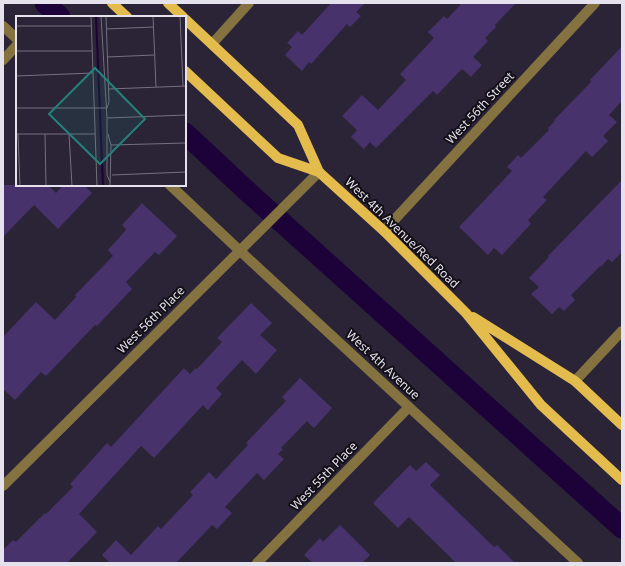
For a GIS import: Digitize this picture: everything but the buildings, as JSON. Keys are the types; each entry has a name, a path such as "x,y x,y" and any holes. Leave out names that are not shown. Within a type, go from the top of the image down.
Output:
{"main road":[{"path":"112,3 125,16"},
{"name":"West 4th Avenue/Red Road","path":"168,3 182,16"},
{"name":"West 4th Avenue/Red Road","path":"186,20 298,125 319,172"},
{"name":"West 4th Avenue/Red Road","path":"186,72 278,158 319,172 384,231 466,313 541,405 622,480"},
{"name":"West 4th Avenue/Red Road","path":"466,313 575,381 622,425"}],"street":[{"path":"212,44 249,3"},
{"name":"West 56th Street","path":"384,231 595,3"},
{"path":"3,26 16,38"},
{"path":"3,60 16,46"},
{"name":"West 56th Place","path":"3,486 319,172"},
{"name":"West 4th Avenue","path":"171,186 578,563"},
{"path":"575,381 622,331"},
{"name":"West 55th Place","path":"257,563 409,407"}],"waterway":[{"path":"45,3 59,16"},
{"path":"186,134 248,192 622,528"}]}
